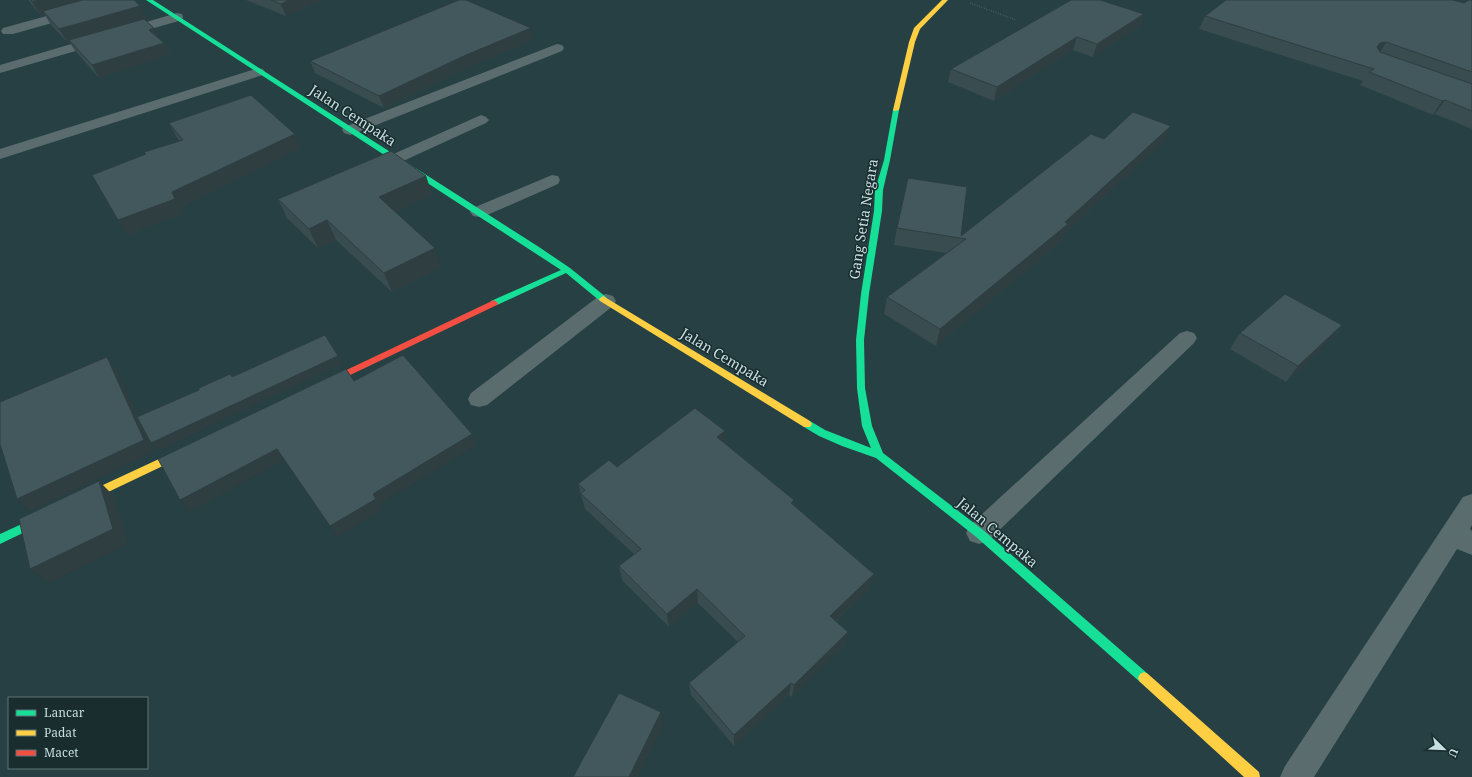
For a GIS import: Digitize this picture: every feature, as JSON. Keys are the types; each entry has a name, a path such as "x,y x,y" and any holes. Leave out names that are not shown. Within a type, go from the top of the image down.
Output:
{"street":[{"path":"8,31 119,0"},
{"name":"Jalan Cempaka","path":"148,0 258,72 355,127 484,210 606,300 822,433 879,455 979,533 1075,616 1254,777"},
{"name":"Gang Setia Negara","path":"879,455 868,426 861,388 860,340 865,294 878,211 879,190 898,98 912,42 917,28 945,0"},
{"path":"0,69 177,18"},
{"path":"355,127 557,48"},
{"path":"0,154 258,72"},
{"path":"401,156 481,120"},
{"path":"484,210 552,180"},
{"path":"316,388 431,332 567,270"},
{"path":"479,399 606,300"},
{"path":"979,533 1187,338"},
{"path":"72,505 194,446"},
{"path":"1296,777 1463,539 1472,504"},
{"path":"0,539 58,512"}],"path":[{"path":"969,2 1016,20"}],"building":[{"path":"82,0 134,0 140,6 59,29 43,11"},
{"path":"271,0 289,0 281,4"},
{"path":"459,0 466,0 531,28 466,55 379,96 310,61"},
{"path":"1071,0 1100,0 1144,14 1097,44 1077,37 997,87 951,69"},
{"path":"1226,0 1453,0 1464,3 1472,0 1472,72 1386,42 1380,43 1377,47 1380,52 1472,84 1472,111 1445,100 1442,101 1369,72 1374,69 1205,16"},
{"path":"144,19 154,28 149,30 164,43 92,65 69,40"},
{"path":"251,95 295,134 172,192 175,199 118,220 92,175 146,154 144,152 183,140 169,123"},
{"path":"1133,112 1171,126 1065,222 1068,224 940,329 887,297 966,239 897,228 908,178 967,187 961,236 1091,134 1104,139"},
{"path":"391,151 426,176 379,197 435,248 384,273 327,220 309,229 278,199"},
{"path":"1285,294 1342,325 1298,366 1240,333"},
{"path":"325,335 338,356 151,443 137,417 199,390 199,388 230,374 232,377"},
{"path":"403,355 472,434 373,494 376,499 330,526 277,449 180,500 158,459 346,369 354,381"},
{"path":"107,357 144,440 17,499 0,444 0,402"},
{"path":"695,408 725,431 717,437 794,500 791,503 874,574 830,616 848,632 794,685 791,683 734,735 689,683 745,636 697,589 667,614 619,566 641,549 581,494 585,490 578,484 609,460 617,467"},
{"path":"99,481 113,529 30,569 19,519"},
{"path":"619,693 661,712 629,777 573,777"}],"traffic: fast":[{"path":"149,0 536,249 567,270 603,299"},
{"path":"879,455 867,426 861,388 860,340 865,294 878,211 879,190 887,160 896,110"},
{"path":"494,303 567,270"},
{"path":"807,424 822,433 845,443 879,455 979,533 1144,678"},
{"path":"0,539 48,516"}],"traffic: slow":[{"path":"896,110 912,42 917,28 945,0"},
{"path":"603,299 807,424"},
{"path":"79,501 187,450"},
{"path":"1144,678 1254,777"}],"traffic: jam":[{"path":"322,385 494,303"}]}
